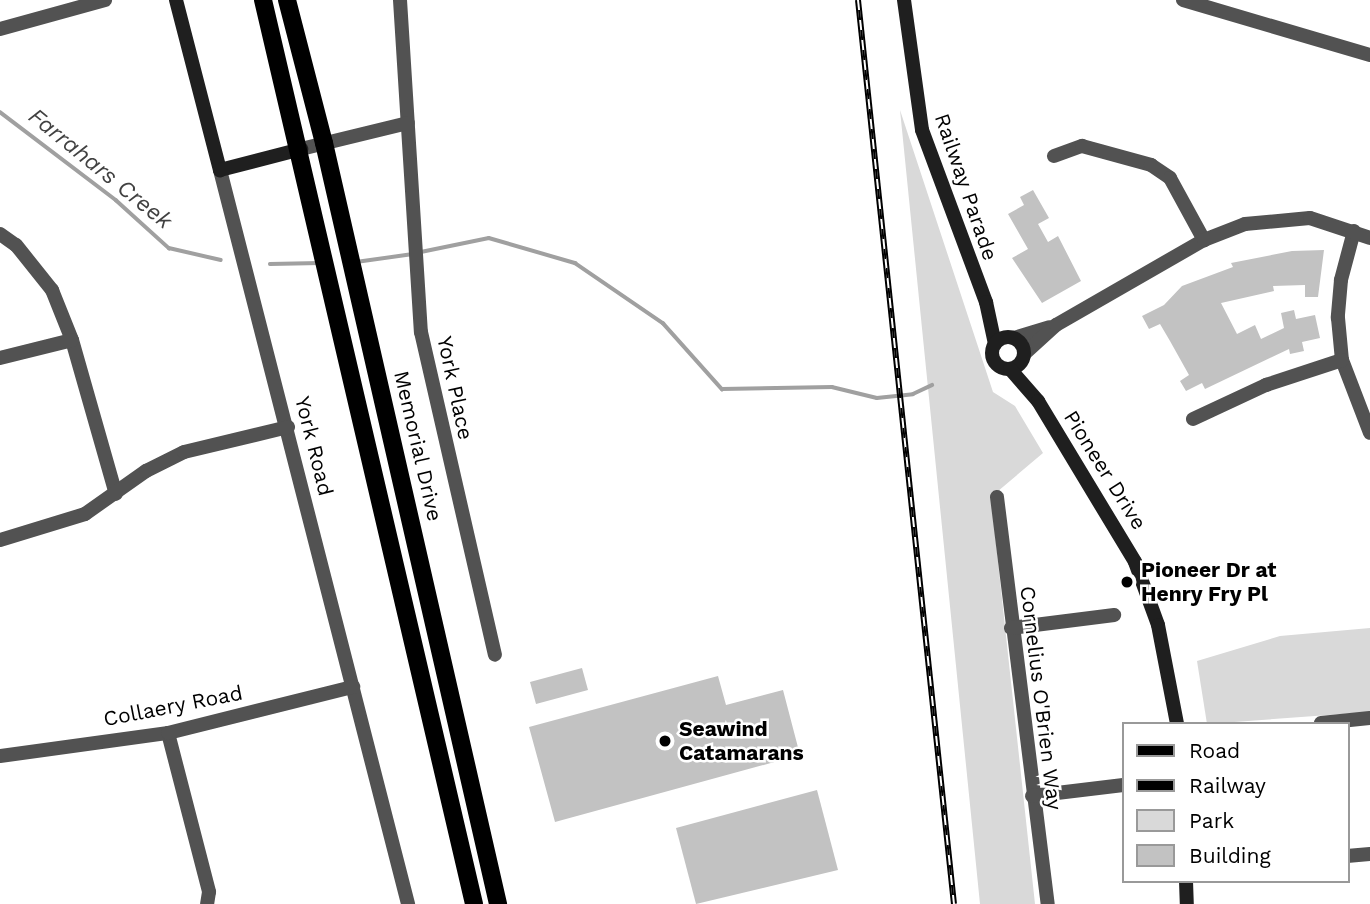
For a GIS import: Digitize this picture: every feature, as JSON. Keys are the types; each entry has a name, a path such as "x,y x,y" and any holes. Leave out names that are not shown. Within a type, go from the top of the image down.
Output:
{"main road":[{"name":"York Road","path":"176,0 220,170"},
{"path":"263,0 319,226 474,904"},
{"name":"Memorial Drive","path":"287,0 342,220 498,904"},
{"name":"Railway Parade","path":"904,0 922,130 986,302"},
{"path":"220,170 301,149"},
{"path":"986,302 1012,337 995,344 986,302"},
{"name":"Pioneer Drive","path":"1012,337 1024,357 1038,401"},
{"name":"Pioneer Drive","path":"995,344 994,361 1010,369 1038,401 1135,562 1164,645 1177,722"},
{"path":"1010,369 1024,357"},
{"path":"1186,883 1187,904"}],"street":[{"path":"0,29 105,0"},
{"name":"York Place","path":"400,0 418,285 426,364 495,655"},
{"path":"1183,0 1370,55"},
{"path":"301,149 408,123"},
{"path":"1055,156 1082,146 1152,164 1170,178 1204,240"},
{"name":"York Road","path":"220,170 288,427 408,904"},
{"path":"1012,337 1056,325 1204,240 1278,218 1310,218 1370,238"},
{"path":"1354,231 1341,280 1338,318 1342,360 1370,433"},
{"path":"0,233 16,245 52,290 72,340 116,494"},
{"path":"1024,357 1056,325"},
{"path":"0,358 72,340"},
{"path":"1193,419 1266,385 1342,360"},
{"path":"0,540 85,514 146,471 184,452 288,427"},
{"name":"Cornelius O'Brien Way","path":"997,497 1032,796 1048,904"},
{"path":"1011,628 1114,615"},
{"name":"Collaery Road","path":"0,756 168,733 353,687"},
{"path":"1331,722 1370,718"},
{"path":"168,733 209,892 207,904"},
{"path":"1032,796 1122,785"},
{"path":"1349,856 1370,854"}],"green space":[{"path":"900,110 993,392 1015,406 1043,453 991,497 1035,904 980,904"},
{"path":"1370,628 1370,712 1207,722 1197,661 1280,636"}],"building":[{"path":"1033,190 1049,218 1038,224 1048,242 1058,236 1081,281 1042,303 1012,258 1028,249 1008,214 1024,205 1020,197"},
{"path":"1324,250 1318,297 1305,297 1305,285 1273,286 1274,291 1221,303 1237,334 1255,325 1261,339 1284,328 1281,313 1294,310 1296,319 1315,315 1320,338 1302,342 1304,351 1290,354 1289,349 1205,389 1202,383 1186,391 1180,381 1189,375 1170,341 1160,324 1149,329 1142,316 1164,305 1182,286 1233,267 1231,263 1292,251"},
{"path":"582,668 588,690 536,704 530,682"},
{"name":"Seawind Catamarans","path":"718,676 726,705 783,690 800,755 555,822 529,727"},
{"path":"817,790 838,870 696,904 676,828"}],"waterway":[{"name":"Farrahars Creek","path":"0,112 116,200 169,248 221,260"},
{"name":"Farrahars Creek","path":"421,252 489,238 575,263 663,323 722,389 832,387 877,398 913,394 932,385"},
{"name":"Farrahars Creek","path":"356,262 414,254"},
{"name":"Farrahars Creek","path":"270,264 320,263"}],"railway":[{"path":"858,0 954,904"}],"place":[{"name":"Pioneer Dr at Henry Fry Pl","path":"1127,582"},
{"name":"Seawind Catamarans","path":"665,741"}]}
